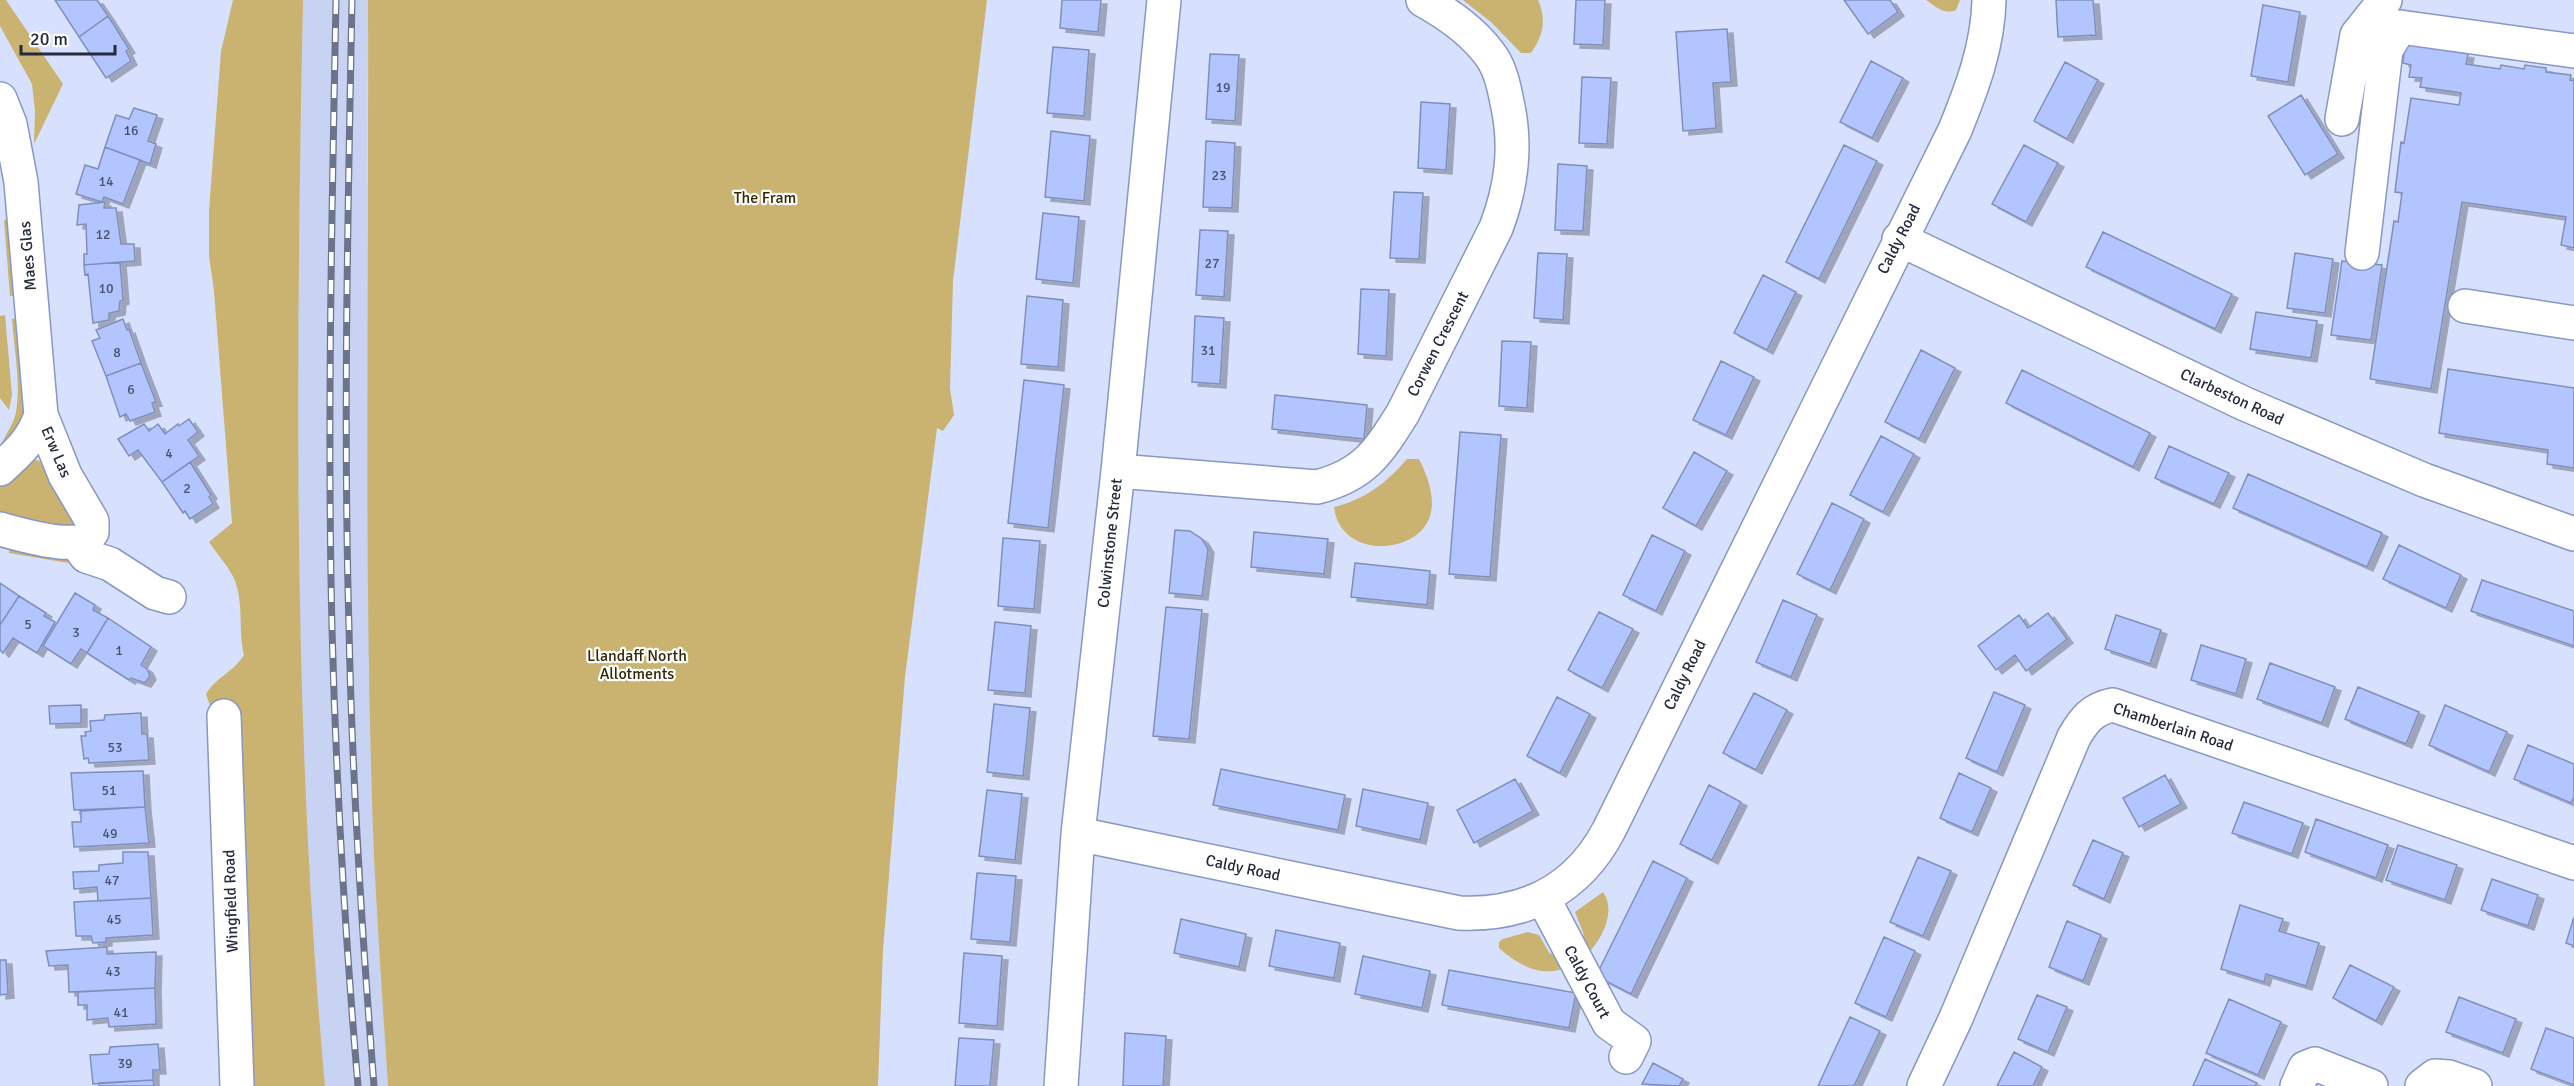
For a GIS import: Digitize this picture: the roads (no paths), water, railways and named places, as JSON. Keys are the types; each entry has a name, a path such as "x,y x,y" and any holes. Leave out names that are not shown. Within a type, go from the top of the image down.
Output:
{"street":[{"name":"Colwinstone Street","path":"1061,1086 1078,834 1118,471 1164,0"},
{"name":"Corwen Crescent","path":"1118,471 1317,488 1338,482 1357,472 1389,435 1403,413 1496,228 1506,202 1512,176 1511,119 1499,71 1476,38 1448,14 1423,0"},
{"name":"Caldy Road","path":"1078,834 1459,913 1478,914 1525,906 1543,898 1577,874 1600,848 1954,130 1970,93 1985,44 1989,0"},
{"path":"2342,119 2357,35 2385,0"},
{"path":"2362,253 2386,50 2400,27 2574,51"},
{"name":"Maes Glas","path":"0,99 10,124 21,182 41,415"},
{"name":"Clarbeston Road","path":"1899,239 2246,404 2424,480 2574,534"},
{"path":"2465,306 2574,323"},
{"name":"Erw Las","path":"0,469 27,445 36,431 41,415"},
{"name":"Erw Las","path":"41,415 65,475 92,521 92,532 86,539 76,542"},
{"path":"0,529 50,541 76,542 86,556 110,564 155,593 169,597"},
{"name":"Chamberlain Road","path":"1924,1086 1956,1018 2074,737 2091,712 2102,707 2113,705 2574,863"},
{"name":"Wingfield Road","path":"224,716 237,1086"},
{"name":"Caldy Court","path":"1543,898 1609,1023 1634,1041 1626,1057"},
{"path":"2297,1086 2305,1068 2314,1064 2371,1086"},
{"path":"2429,1081 2449,1077 2475,1086"}],"railway":[{"path":"336,0 330,393 332,628 342,857 358,1086"},
{"path":"352,0 347,314 347,550 355,800 374,1086"}],"park label":[{"name":"The Fram","path":"765,198"},
{"name":"Llandaff North Allotments","path":"637,665"}]}
